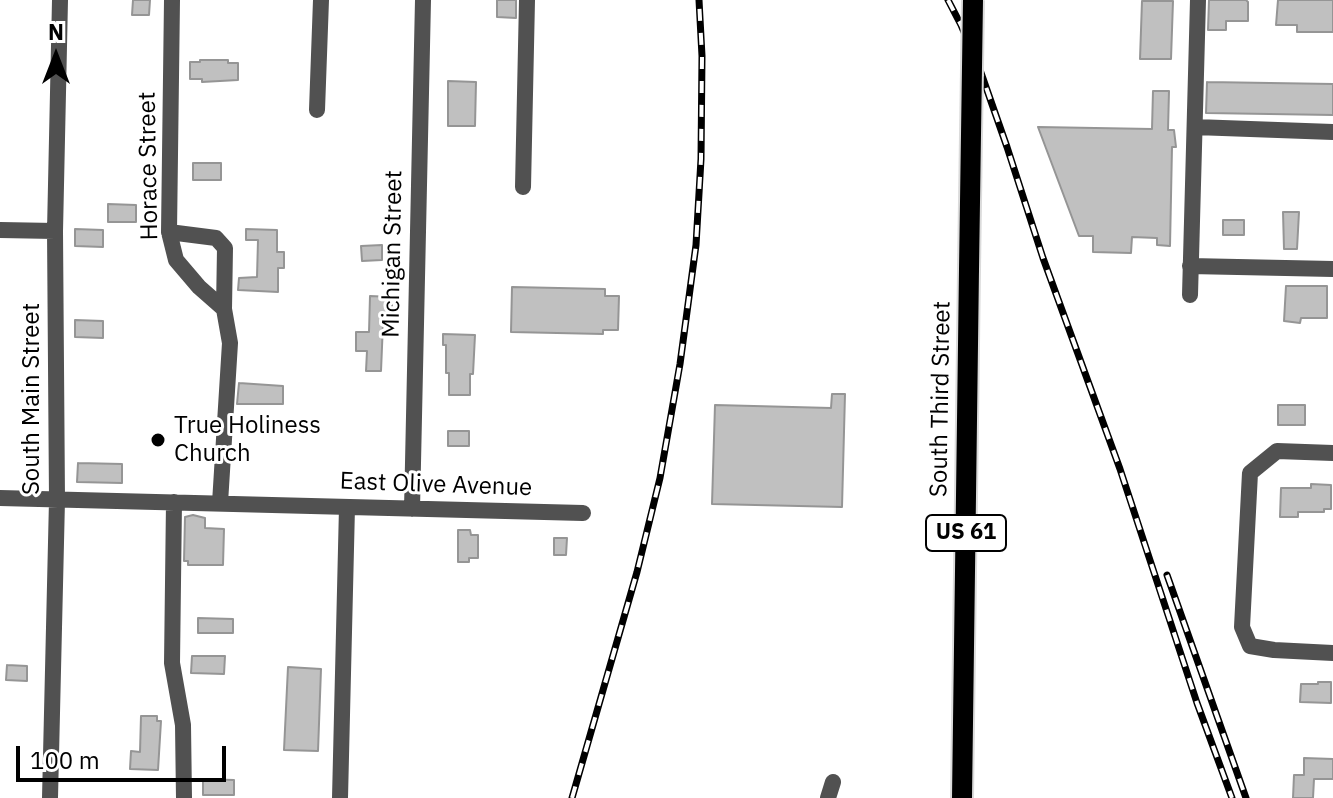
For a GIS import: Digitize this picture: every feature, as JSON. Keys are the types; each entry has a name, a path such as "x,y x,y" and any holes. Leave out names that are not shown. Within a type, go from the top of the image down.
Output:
{"main road":[{"name":"South Third Street","path":"962,798 973,0"}],"street":[{"name":"South Main Street","path":"50,798 57,500 55,231 60,0"},
{"name":"Horace Street","path":"172,0 169,232 176,260 199,287 224,309"},
{"path":"317,110 321,0"},
{"name":"Michigan Street","path":"412,509 423,0"},
{"path":"523,187 527,0"},
{"path":"1190,295 1198,0"},
{"path":"1195,127 1333,132"},
{"path":"0,230 55,231"},
{"path":"169,232 216,238 225,248 224,309 230,343 220,503"},
{"path":"1190,266 1333,269"},
{"path":"1333,453 1277,451 1250,473 1242,627 1250,646 1333,653"},
{"name":"East Olive Avenue","path":"0,498 583,513"},
{"path":"174,502 172,663 183,725 184,798"},
{"path":"340,798 347,507"}],"building":[{"path":"133,0 150,0 149,15 132,15"},
{"path":"497,0 516,0 516,18 497,17"},
{"path":"1209,0 1246,0 1248,21 1226,21 1226,30 1208,30"},
{"path":"1278,0 1333,0 1333,32 1297,32 1297,25 1276,25"},
{"path":"1142,1 1173,1 1171,59 1140,59"},
{"path":"190,62 238,63 238,80 202,82 202,79 190,79"},
{"path":"448,81 476,82 475,126 448,126"},
{"path":"1207,82 1333,84 1333,115 1206,113"},
{"path":"1153,91 1169,91 1168,130 1174,130 1176,147 1172,147 1170,246 1157,245 1157,238 1132,237 1131,253 1093,252 1093,236 1079,236 1038,127 1152,129"},
{"path":"193,163 221,163 221,180 193,180"},
{"path":"108,204 136,205 136,222 108,222"},
{"path":"1283,212 1299,212 1297,249 1284,249"},
{"path":"1223,220 1244,220 1244,235 1223,235"},
{"path":"75,229 103,230 103,247 75,246"},
{"path":"246,229 277,230 277,252 284,252 284,268 278,268 278,292 238,290 239,278 257,277 258,240 246,240"},
{"path":"382,245 382,260 362,261 361,246"},
{"path":"1286,286 1327,286 1327,318 1301,318 1300,323 1284,321"},
{"path":"512,287 605,289 605,296 619,296 618,330 603,330 603,334 511,332"},
{"path":"370,296 392,297 392,323 383,323 381,371 366,371 367,351 356,351 356,332 369,332"},
{"path":"75,320 103,321 103,338 75,337"},
{"path":"443,334 475,335 470,395 449,395"},
{"path":"239,383 283,386 283,404 237,404"},
{"path":"832,394 845,394 842,507 712,504 715,405 831,408"},
{"path":"1278,405 1305,405 1305,425 1278,425"},
{"path":"448,431 469,431 469,446 448,446"},
{"path":"78,463 122,464 122,483 77,482"},
{"path":"1311,484 1331,485 1331,509 1298,512 1298,517 1280,517 1281,488 1311,488"},
{"path":"185,517 205,518 205,528 224,529 223,565 188,565 188,561 184,561"},
{"path":"458,530 470,530 471,535 478,535 478,558 458,562"},
{"path":"554,538 567,538 566,555 554,555"},
{"path":"198,618 233,619 233,633 198,633"},
{"path":"192,656 225,656 224,674 191,673"},
{"path":"7,665 27,666 27,681 6,680"},
{"path":"288,667 321,669 318,751 284,750"},
{"path":"1331,682 1331,703 1300,702 1301,684"},
{"path":"141,716 157,716 157,721 161,721 158,770 130,769 131,751 140,752"},
{"path":"1304,758 1333,759 1333,779 1314,779 1313,798 1293,798 1294,775 1304,775"},
{"path":"203,779 234,780 234,795 203,795"}],"railway":[{"path":"572,798 637,572 660,478 680,364 696,245 701,159 699,0"},
{"path":"948,0 980,70 1232,798"},
{"path":"1167,575 1246,798"}],"place":[{"name":"True Holiness Church","path":"158,440"}]}
